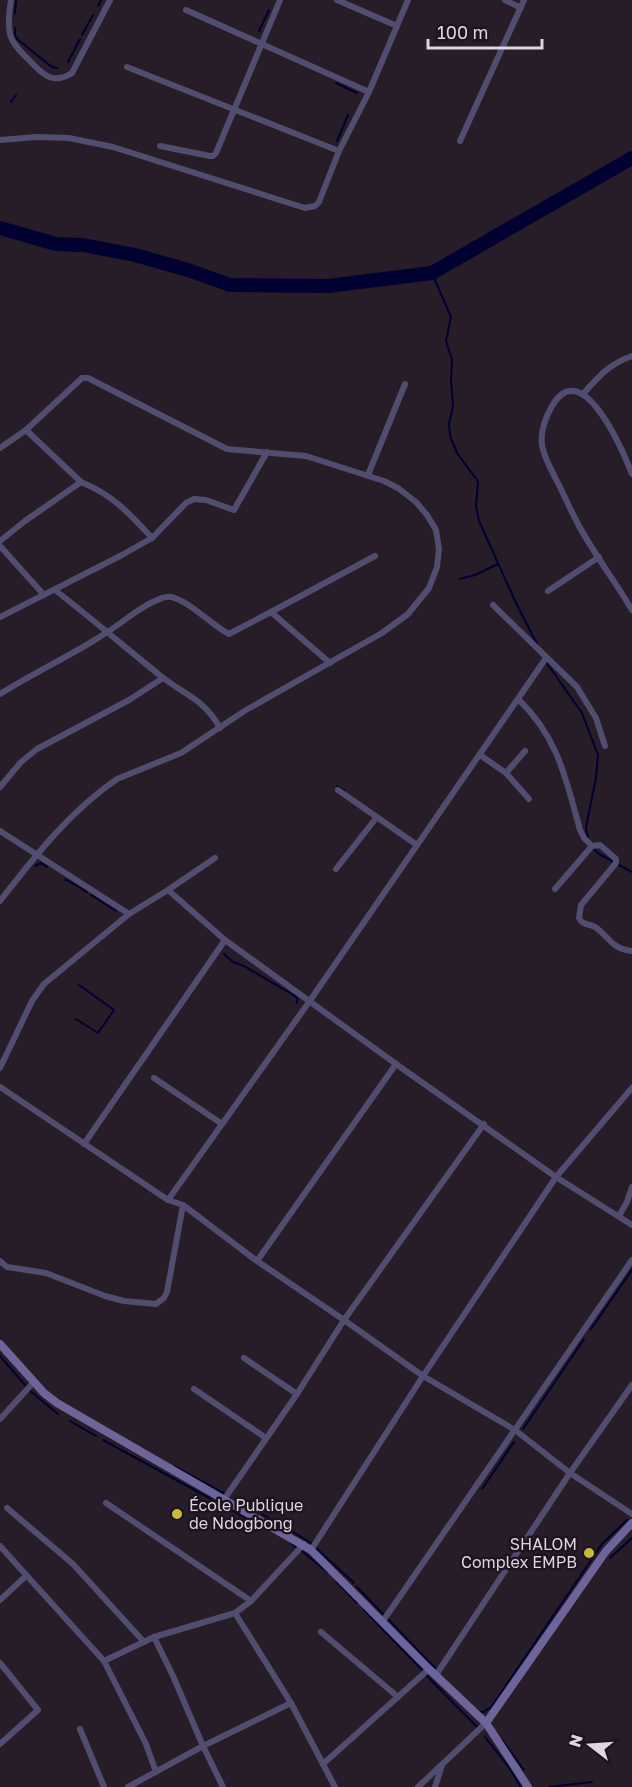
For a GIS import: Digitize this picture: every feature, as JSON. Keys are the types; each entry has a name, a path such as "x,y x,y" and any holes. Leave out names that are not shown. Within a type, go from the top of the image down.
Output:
{"main road":[{"path":"0,1344 44,1393 67,1410 225,1498 307,1547 486,1723 528,1787"},
{"path":"486,1723 606,1551 632,1523"}],"street":[{"path":"11,0 9,20 11,38 17,48 46,76 64,78 72,72 110,0"},
{"path":"160,146 213,156 216,153 280,0"},
{"path":"337,0 397,26"},
{"path":"0,140 37,137 69,138 113,147 305,208 315,206 319,202 339,151 369,92 408,0"},
{"path":"505,0 520,8"},
{"path":"460,141 524,0"},
{"path":"186,10 369,92"},
{"path":"127,67 339,151"},
{"path":"583,394 609,367 632,356"},
{"path":"0,448 26,430 85,377 219,446 236,451 306,456 368,475 398,488 427,514 436,530 439,549 429,588 408,614 382,633 246,710 181,753 109,784 78,810 36,855 0,901"},
{"path":"368,475 405,384"},
{"path":"632,474 606,419 599,410 583,394 575,391 566,391 557,398 546,420 542,443 546,458 578,525 632,610"},
{"path":"26,430 81,483 98,489 122,506 152,538"},
{"path":"0,617 152,538 186,502 194,499 215,502 234,510 267,452"},
{"path":"0,541 81,483"},
{"path":"0,546 44,595"},
{"path":"0,694 32,674 109,633 138,610 163,597 168,596 181,601 229,634 375,556"},
{"path":"548,591 598,557"},
{"path":"55,590 163,678 204,706 213,715 220,728"},
{"path":"493,605 566,675 582,695 596,718 605,746"},
{"path":"271,612 330,663"},
{"path":"168,1200 309,1002 546,658"},
{"path":"0,787 21,762 37,749 129,700 163,678"},
{"path":"518,699 534,715 555,749 580,830 592,846"},
{"path":"506,773 525,751"},
{"path":"480,754 506,773 530,799"},
{"path":"338,790 417,845"},
{"path":"336,869 377,817"},
{"path":"0,831 129,914"},
{"path":"555,890 592,846 600,845 617,861 581,905 579,918 583,924 594,927 615,946 632,951"},
{"path":"0,1068 36,993 44,984 129,914 215,858"},
{"path":"168,890 225,940 309,1002 556,1177 632,1225"},
{"path":"84,1144 225,940"},
{"path":"257,1261 396,1064"},
{"path":"154,1078 222,1124"},
{"path":"0,1087 168,1200 183,1205 257,1261 423,1376 515,1430 570,1473 632,1514"},
{"path":"104,1660 154,1637 235,1613 307,1547 556,1177 632,1088"},
{"path":"225,1498 297,1394 344,1320 483,1124"},
{"path":"619,1216 632,1187"},
{"path":"0,1261 8,1267 51,1275 105,1296 156,1304 164,1298 167,1292 183,1205"},
{"path":"383,1621 632,1260"},
{"path":"244,1358 297,1394"},
{"path":"0,1419 34,1382"},
{"path":"323,1764 398,1697 433,1672 632,1385"},
{"path":"194,1389 266,1438"},
{"path":"106,1503 251,1600"},
{"path":"7,1508 73,1564 144,1642"},
{"path":"0,1546 104,1660 146,1744 156,1772"},
{"path":"0,1600 27,1576"},
{"path":"235,1613 291,1703 334,1787"},
{"path":"321,1632 398,1697"},
{"path":"154,1637 223,1787"},
{"path":"0,1662 3,1671 38,1710 0,1744"},
{"path":"128,1787 203,1746 291,1703"},
{"path":"418,1787 486,1723"},
{"path":"80,1729 104,1787"},
{"path":"435,1787 443,1763"}],"waterway":[{"path":"15,13 16,0"},
{"path":"98,6 101,0"},
{"path":"259,31 269,10"},
{"path":"82,35 93,15"},
{"path":"15,28 17,39 52,67 57,68"},
{"path":"68,62 80,39"},
{"path":"336,83 357,93"},
{"path":"11,102 16,95"},
{"path":"337,141 348,115"},
{"path":"0,228 56,244 83,245 135,255 230,285 328,286 432,273 632,158"},
{"path":"432,273 451,317 446,341 452,360 453,406 449,424 450,436 457,453 477,480 476,506 479,521 537,644"},
{"path":"460,579 498,564"},
{"path":"546,662 582,713 598,755 596,778 586,827 588,839"},
{"path":"337,786 345,791"},
{"path":"594,849 632,872"},
{"path":"35,866 41,863 47,867"},
{"path":"65,880 87,892"},
{"path":"91,895 116,911"},
{"path":"224,954 233,962 295,996 297,1003"},
{"path":"76,1019 98,1033 114,1010 79,985"},
{"path":"591,1329 632,1270"},
{"path":"523,1429 584,1339"},
{"path":"0,1356 25,1385"},
{"path":"29,1390 58,1414"},
{"path":"70,1421 96,1436"},
{"path":"103,1440 264,1528"},
{"path":"482,1489 514,1442"},
{"path":"174,1466 225,1494"},
{"path":"262,1514 274,1521"},
{"path":"490,1709 602,1544 627,1520"},
{"path":"282,1525 311,1543"},
{"path":"610,1558 632,1538"},
{"path":"290,1542 296,1547"},
{"path":"317,1549 354,1583"},
{"path":"302,1551 327,1572"},
{"path":"336,1581 357,1603"},
{"path":"357,1587 383,1614"},
{"path":"364,1610 422,1670"},
{"path":"387,1618 435,1668"},
{"path":"427,1676 477,1727"},
{"path":"478,1712 484,1712 489,1708"},
{"path":"485,1737 521,1787"},
{"path":"502,1740 524,1770"},
{"path":"549,1787 592,1782"}],"place":[{"name":"École Publique de Ndogbong","path":"177,1514"},
{"name":"SHALOM Complex EMPB","path":"589,1553"}]}
